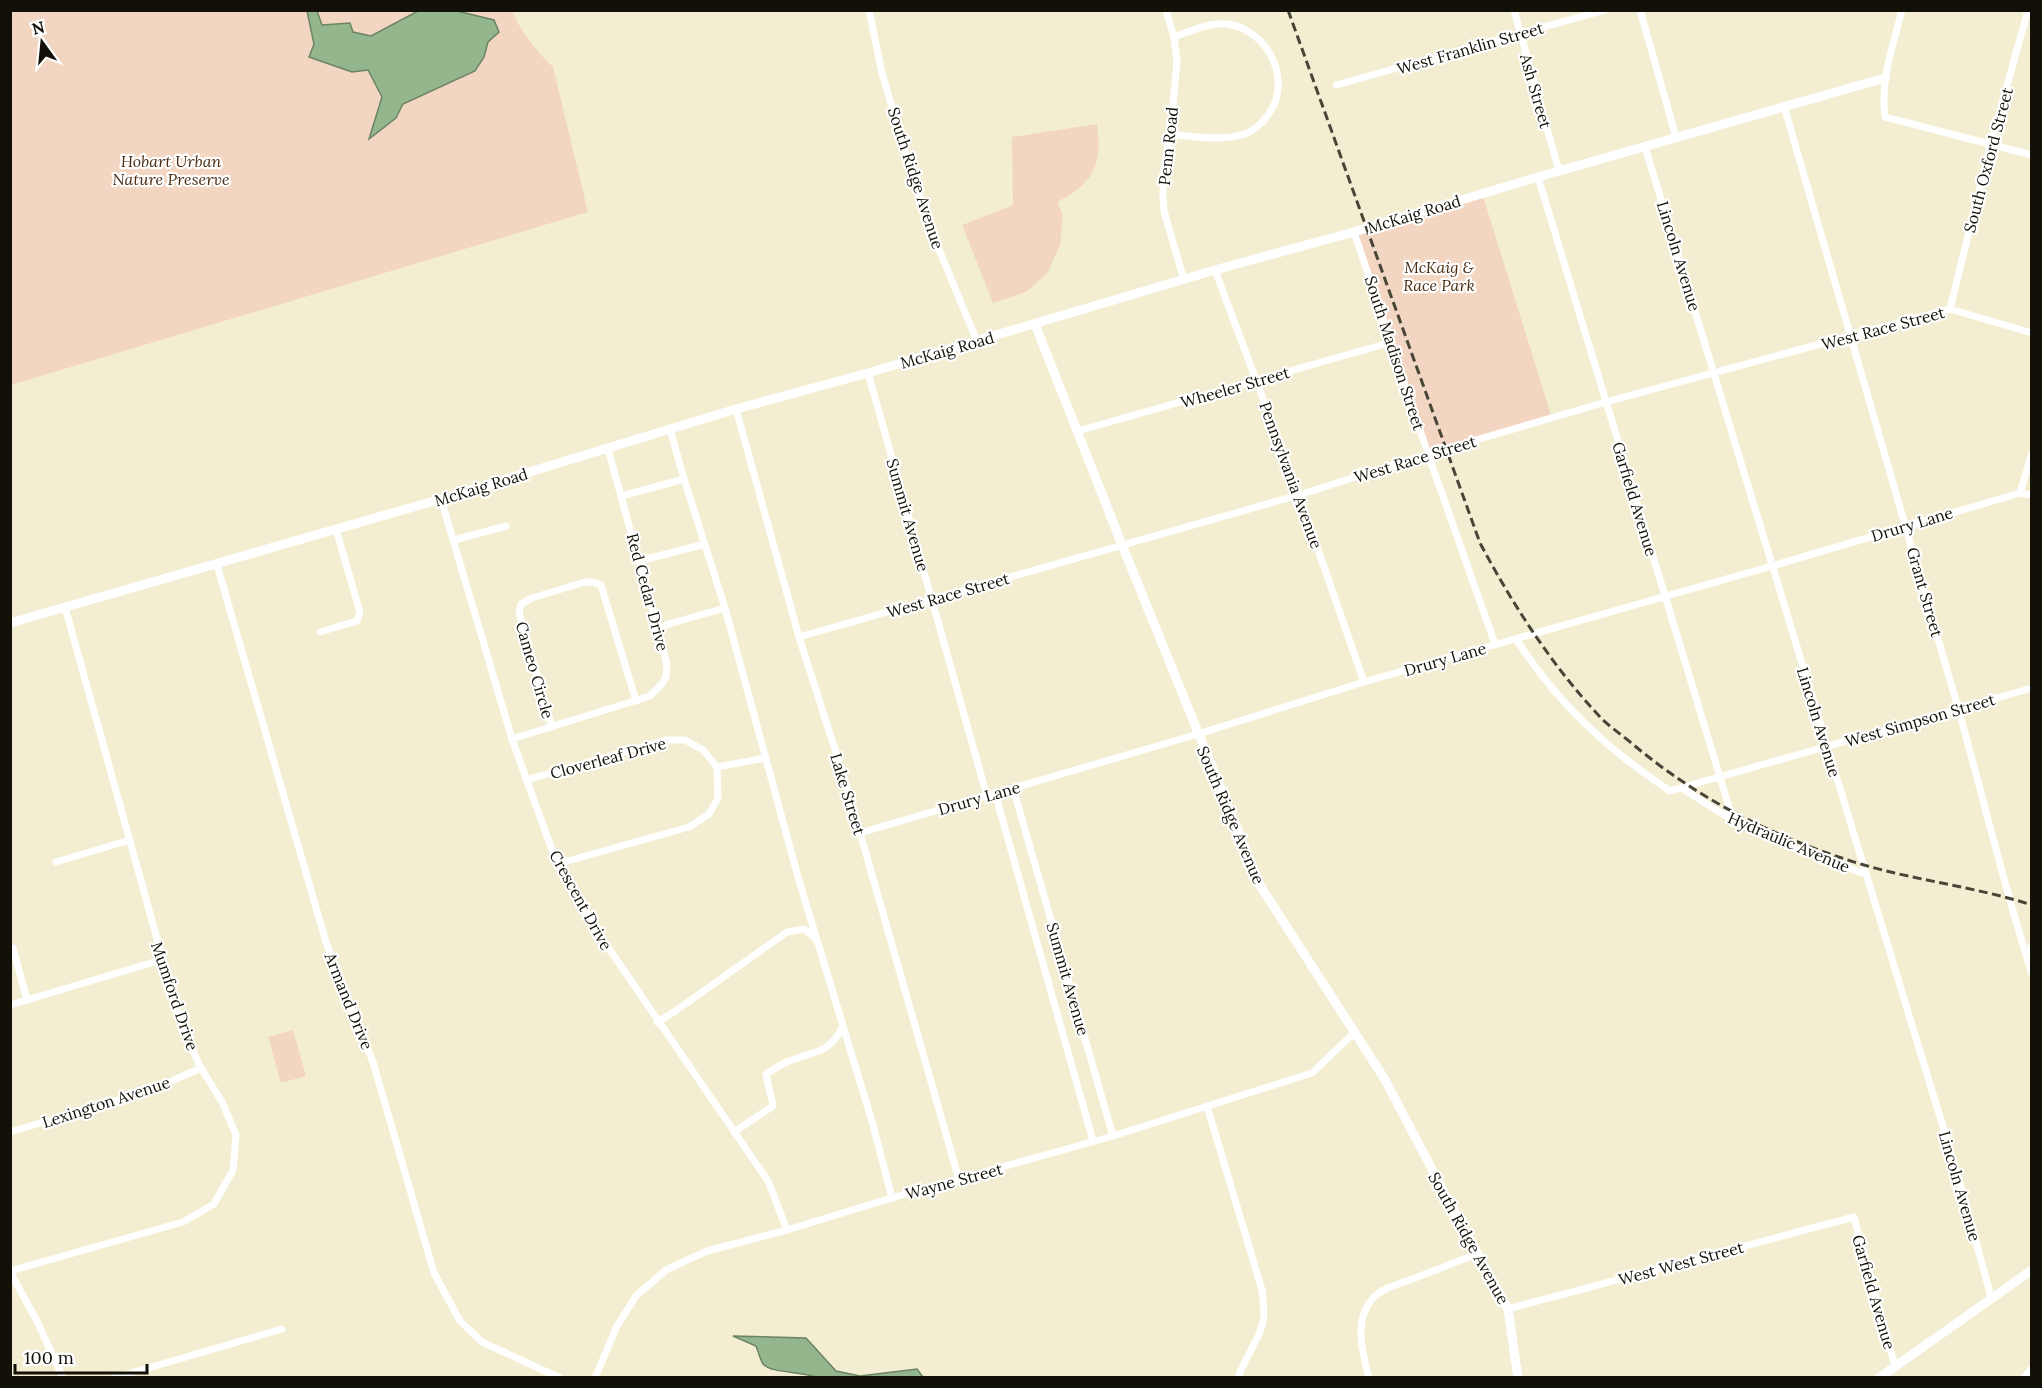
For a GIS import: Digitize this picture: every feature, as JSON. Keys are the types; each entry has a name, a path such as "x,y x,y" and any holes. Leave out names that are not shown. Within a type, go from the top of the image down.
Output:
{"street":[{"name":"South Ridge Avenue","path":"870,10 882,73 908,162 930,228 977,341"},
{"name":"Penn Road","path":"1166,10 1174,36 1177,62 1170,134 1163,173 1164,211 1184,280"},
{"name":"Ash Street","path":"1514,10 1559,171"},
{"name":"West Franklin Street","path":"1336,85 1605,10"},
{"path":"1640,10 1676,137"},
{"path":"1902,10 1885,78 1883,98 1885,117 2031,155"},
{"name":"South Oxford Street","path":"1950,309 1991,143 2028,10"},
{"path":"1170,134 1226,137 1249,132 1263,121 1275,106 1279,89 1277,72 1270,52 1247,32 1231,25 1207,26 1174,36"},
{"name":"McKaig Road","path":"10,622 217,565 736,409 868,373 1215,270 1885,78"},
{"name":"Grant Street","path":"1784,106 1959,710 2031,974"},
{"name":"Lincoln Avenue","path":"1645,147 1961,1186 1991,1297"},
{"name":"Garfield Avenue","path":"1538,177 1733,820"},
{"name":"South Madison Street","path":"1354,232 1428,454 1495,644"},
{"name":"Pennsylvania Avenue","path":"1215,270 1299,495 1364,682"},
{"name":"West Race Street","path":"799,637 1299,495 1428,454 1606,402 1950,309 2031,333"},
{"name":"South Ridge Avenue","path":"1035,324 1261,887 1384,1078 1477,1254 1509,1309 1518,1377"},
{"name":"Wheeler Street","path":"1078,431 1392,342"},
{"name":"Summit Avenue","path":"868,373 932,600 1093,1142"},
{"name":"Lake Street","path":"736,409 799,637 860,833 959,1180"},
{"path":"670,429 724,608 816,939 873,1125 892,1198"},
{"name":"Red Cedar Drive","path":"512,739 650,696 666,677 667,664 658,627 608,449"},
{"path":"2031,453 2020,492 2031,495"},
{"path":"622,496 684,479"},
{"name":"Drury Lane","path":"860,833 1198,734 1364,682 1772,566 2020,492"},
{"name":"Crescent Drive","path":"441,499 512,739 557,864 600,937 768,1182 787,1230"},
{"path":"453,540 506,526"},
{"path":"320,632 357,621 360,612 336,529"},
{"path":"639,561 705,544"},
{"name":"Armand Drive","path":"217,565 326,942 374,1062 434,1273 460,1321 482,1342 560,1377"},
{"name":"Cameo Circle","path":"552,727 519,612 520,604 532,598 585,582 601,585 636,701"},
{"name":"Mumford Drive","path":"10,1272 183,1222 214,1204 233,1170 236,1135 222,1102 201,1068 186,1036 161,960 65,607"},
{"path":"658,627 724,608"},
{"name":"West Simpson Street","path":"1516,639 1536,671 1604,742 1670,791 2031,688"},
{"name":"Cloverleaf Drive","path":"526,780 666,740 685,740 703,750 717,767"},
{"path":"557,864 689,828 709,814 718,798 717,767 765,758"},
{"name":"Summit Avenue","path":"1013,788 1113,1136"},
{"name":"Hydraulic Avenue","path":"1682,788 1733,820 1818,857 1866,874"},
{"path":"56,862 130,840"},
{"path":"657,1022 787,932 804,929 816,939"},
{"path":"2028,963 2031,945"},
{"path":"13,948 27,1000"},
{"path":"10,1005 161,960"},
{"path":"734,1132 773,1106 766,1074 787,1062 827,1048 837,1038 843,1027"},
{"name":"Wayne Street","path":"596,1377 617,1326 636,1296 666,1270 707,1251 1093,1142 1312,1073 1355,1032"},
{"name":"Lexington Avenue","path":"10,1132 154,1089 201,1068"},
{"path":"1207,1106 1262,1290 1264,1316 1258,1336 1238,1377"},
{"name":"Garfield Avenue","path":"1854,1217 1895,1366"},
{"name":"West West Street","path":"1509,1309 1854,1217"},
{"path":"1369,1377 1361,1351 1361,1327 1365,1310 1374,1296 1477,1254"},
{"path":"1879,1377 2031,1270"},
{"path":"10,1272 37,1321 63,1377"},
{"path":"114,1377 282,1329"},
{"path":"2024,1377 2031,1368"}],"green space":[{"name":"Hobart Urban Nature Preserve","path":"11,11 512,11 529,41 553,67 588,212 11,385"},
{"path":"1097,124 1098,151 1093,172 1079,188 1057,202 1063,215 1060,245 1047,274 1026,292 993,303 962,225 1013,205 1012,137"},
{"name":"McKaig & Race Park","path":"1482,193 1552,418 1428,454 1354,232"},
{"path":"293,1030 306,1076 281,1083 268,1037"}],"shaded area":[{"path":"307,11 317,11 322,25 350,23 353,32 371,36 418,11 457,11 494,20 499,32 488,42 484,57 475,71 403,104 396,118 369,139 382,97 368,70 352,72 309,57 314,44"},
{"path":"733,1336 806,1338 836,1371 860,1376 917,1369 923,1377 819,1378 774,1369 763,1364 756,1346"}],"railway":[{"path":"1288,10 1480,543 1534,634 1583,698 1607,724 1683,782 1770,830 1864,865 1990,893 2032,905"}]}
